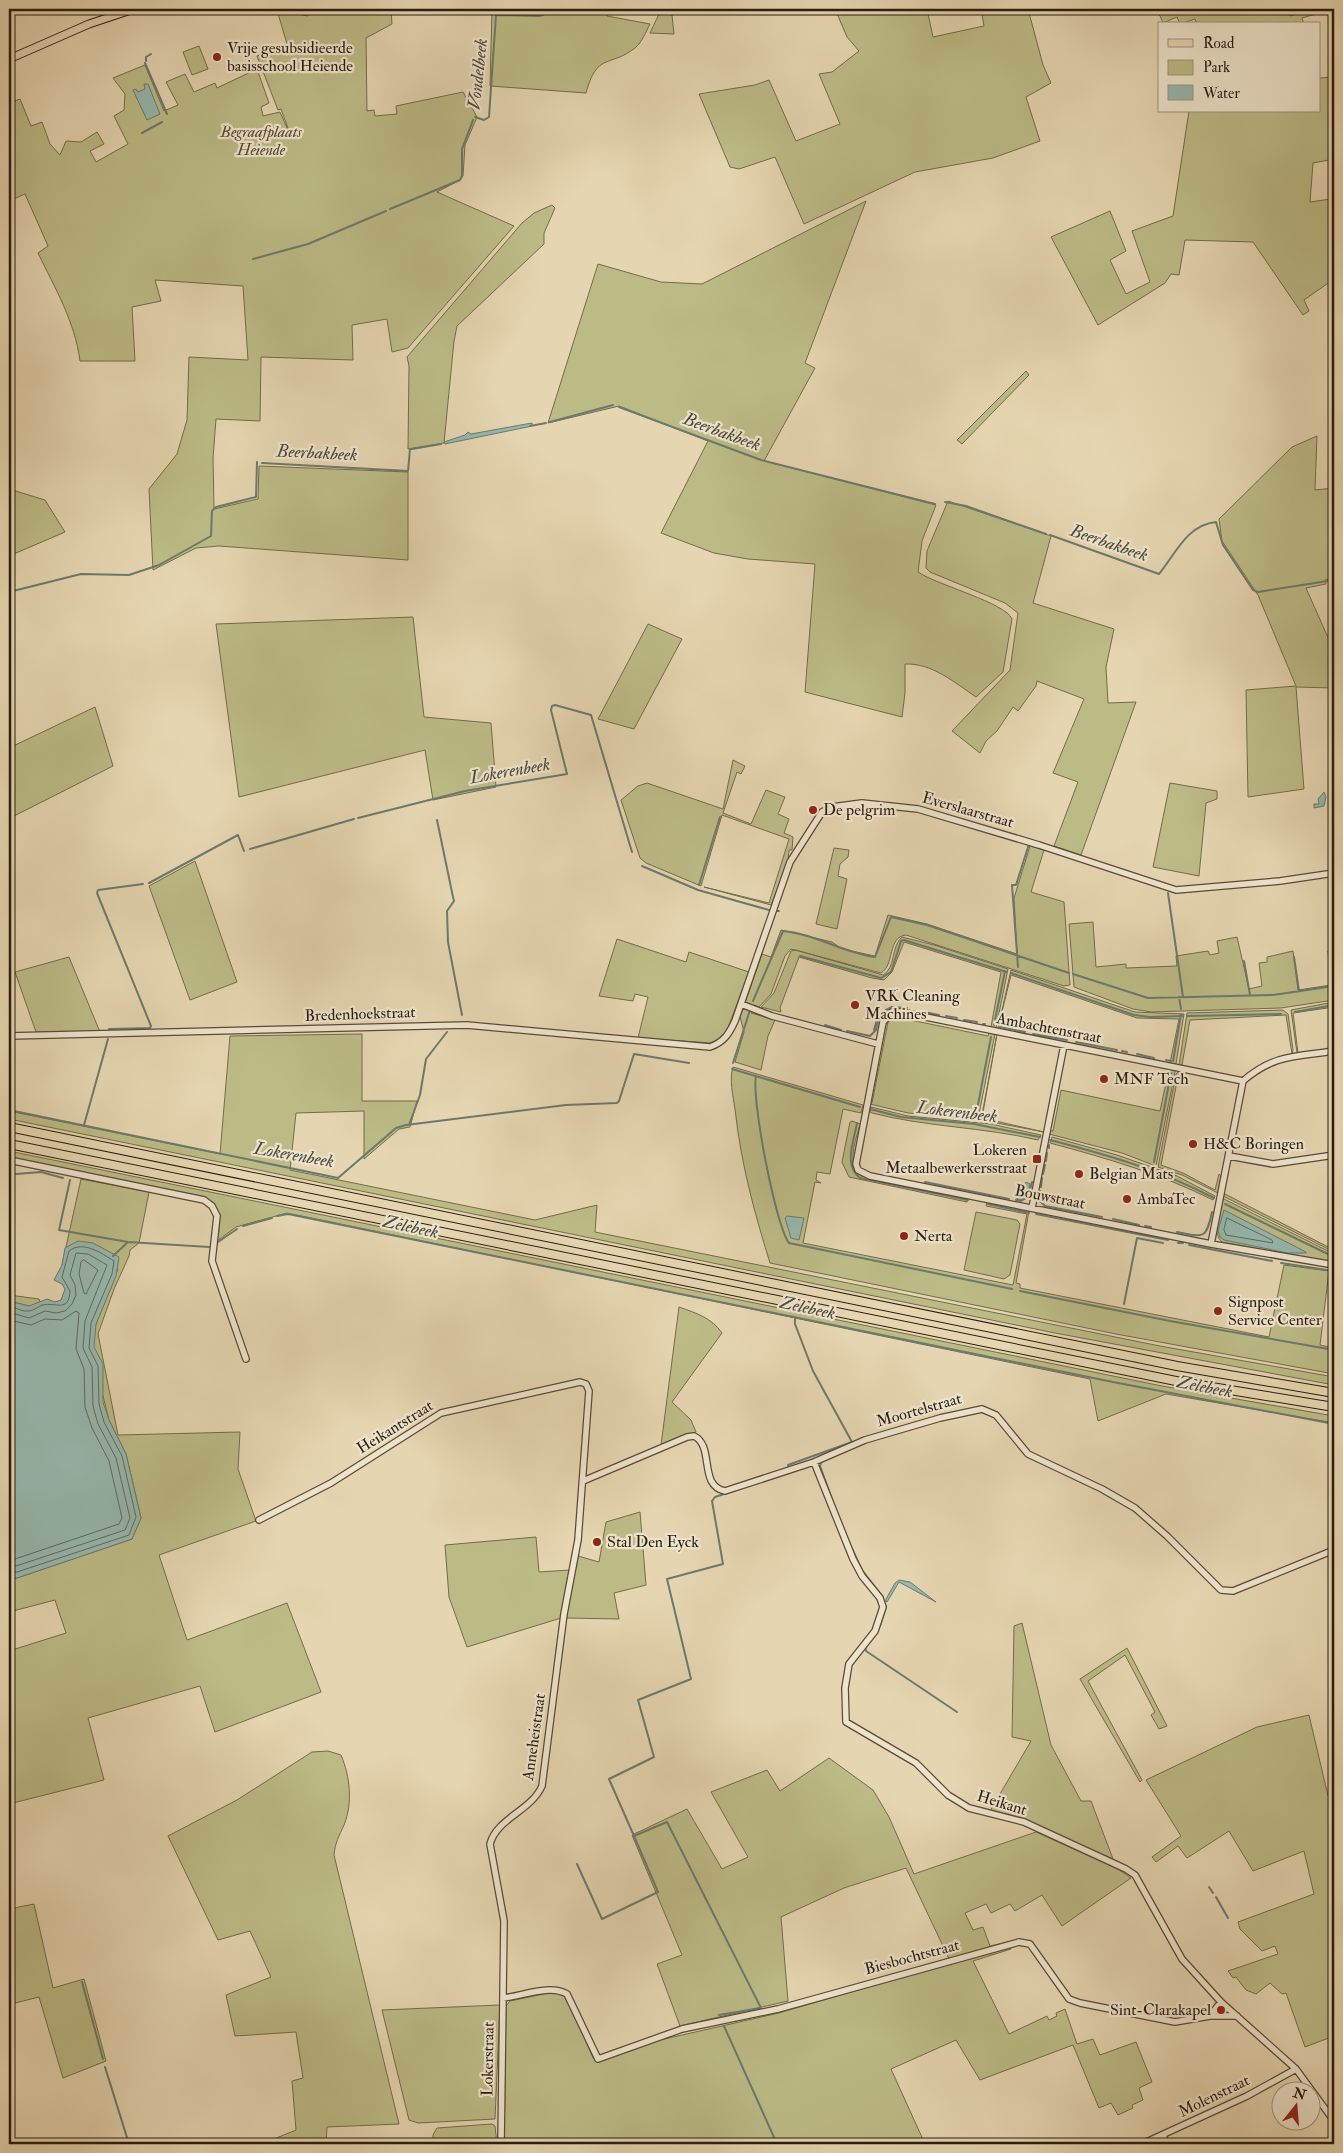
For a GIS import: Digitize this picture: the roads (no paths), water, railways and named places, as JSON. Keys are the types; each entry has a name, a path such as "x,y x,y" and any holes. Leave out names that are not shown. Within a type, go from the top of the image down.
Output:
{"highway":[{"path":"9,1127 1158,1362 1334,1393"},
{"path":"9,1144 1171,1380 1334,1407"}],"main road":[{"path":"9,59 89,24 134,9"}],"street":[{"name":"Everslaarstraat","path":"710,1047 720,1044 725,1039 741,1004 790,862 822,812 832,807 880,803 929,811 1176,890 1280,882 1334,873"},
{"path":"741,1004 878,1044"},
{"name":"Ambachtenstraat","path":"878,1044 885,1018 897,1011 1243,1081"},
{"name":"Bredenhoekstraat","path":"9,1036 467,1024 710,1047"},
{"name":"Bouwstraat","path":"878,1044 856,1158 858,1170 870,1176 1211,1244 1334,1265"},
{"path":"1032,1208 1064,1045"},
{"path":"1211,1244 1243,1081 1262,1065 1273,1061 1334,1051"},
{"path":"1229,1156 1273,1164 1334,1155"},
{"path":"9,1160 204,1200 212,1206 217,1216 212,1261 246,1359"},
{"name":"Heikantstraat","path":"259,1520 331,1483 441,1413 580,1382 586,1384"},
{"name":"Anneheistraat","path":"503,1998 504,1921 490,1844 496,1831 533,1801 542,1786 564,1614 578,1540 589,1391 586,1384"},
{"name":"Moortelstraat","path":"583,1481 691,1436 699,1439 712,1483 718,1490 725,1491 814,1462 865,1440 982,1408 996,1415 1028,1454 1102,1489 1135,1508 1167,1536 1221,1590 1233,1592 1334,1550"},
{"name":"Heikant","path":"814,1462 853,1560 862,1576 880,1598 883,1607 875,1630 849,1664 845,1688 846,1722 916,1763 948,1795 969,1808 1024,1822 1135,1875 1182,1959 1221,2002 1296,2069 1334,2121"},
{"name":"Biesbochtstraat","path":"503,1998 550,1990 561,1991 567,1994 598,2058 682,2029 778,2009 1019,1942 1030,1944 1069,1999 1074,2001 1175,2022 1210,2016 1237,2016"},
{"name":"Lokerstraat","path":"501,2144 503,1998"},
{"path":"1210,2016 1221,2002"},
{"name":"Molenstraat","path":"1142,2144 1247,2096 1296,2069"},
{"path":"1163,2135 1166,2144"}],"water":[{"path":"144,84 148,84 160,114 147,120 133,90 136,89 138,92 145,89"},
{"path":"532,423 532,426 445,444 444,442 465,435 468,432 471,434"},
{"path":"1324,792 1326,797 1324,806 1314,808 1314,804 1319,804 1318,799"},
{"path":"1026,1182 1030,1184 1027,1195 1024,1199 1017,1200 1017,1195 1021,1193"},
{"path":"1224,1210 1306,1253 1288,1253 1224,1240 1220,1237 1218,1230"},
{"path":"787,1216 804,1218 799,1240 791,1238 785,1218"},
{"path":"78,1241 93,1243 119,1257 116,1276 96,1324 94,1347 103,1364 103,1402 109,1420 126,1454 141,1518 132,1539 17,1578 9,1577 9,1301 29,1306 47,1299 55,1302 61,1300 65,1289 62,1284 54,1280 62,1265 65,1248"},
{"path":"899,1580 910,1582 936,1602 899,1582 887,1602 885,1601 895,1583"}],"waterway":[{"name":"Vondelbeek","path":"475,117 484,120 489,117 496,15 539,16 543,15 541,9"},
{"path":"146,61 146,57 151,54"},
{"path":"145,63 167,114"},
{"name":"Vondelbeek","path":"390,209 460,180 462,176 462,149 473,120"},
{"path":"142,133 162,122"},
{"path":"253,259 308,244 386,211"},
{"name":"Beerbakbeek","path":"550,422 613,405"},
{"name":"Beerbakbeek","path":"619,407 761,460 935,504"},
{"name":"Beerbakbeek","path":"530,426 546,423"},
{"name":"Beerbakbeek","path":"412,449 441,444"},
{"name":"Beerbakbeek","path":"262,463 408,471 410,449"},
{"name":"Beerbakbeek","path":"9,592 81,574 129,575 159,565 211,536 212,511 216,507 256,497 257,462"},
{"name":"Beerbakbeek","path":"945,502 966,506 1046,534"},
{"name":"Beerbakbeek","path":"1050,535 1159,574 1190,534 1197,528 1216,522 1223,545 1253,590 1258,592 1334,580"},
{"name":"Lokerenbeek","path":"358,818 465,791 567,774 551,710 552,706 555,705 591,715 632,852"},
{"path":"699,885 720,817"},
{"name":"Lokerenbeek","path":"250,849 354,819"},
{"path":"437,820 454,901 447,911 448,942 462,1015"},
{"name":"Lokerenbeek","path":"149,883 238,835 244,851"},
{"path":"1018,967 1012,885 1016,885 1029,844"},
{"name":"Lokerenbeek","path":"642,866 698,890 769,910"},
{"name":"Lokerenbeek","path":"109,1029 150,1028 151,1026 97,893 98,890 143,884"},
{"path":"1168,893 1183,997"},
{"path":"753,1001 783,931 807,936 852,952 875,957 891,917 927,925 1069,973"},
{"path":"800,956 881,978 891,972 901,941 904,940 1007,972"},
{"path":"1294,957 1299,991"},
{"path":"1244,961 1250,995"},
{"path":"994,1025 1005,971"},
{"path":"1011,973 1134,1015 1150,1017 1183,1016"},
{"path":"1073,974 1148,998 1273,995 1334,986"},
{"path":"1179,997 1181,1009"},
{"path":"1295,1012 1334,1005"},
{"path":"886,1010 892,1007 907,1008"},
{"path":"733,1063 750,1010"},
{"path":"924,1012 939,1015"},
{"path":"1173,1061 1181,1014"},
{"path":"1187,1016 1281,1014"},
{"path":"874,1030 878,1016"},
{"path":"847,1031 870,1036 876,1030 879,1016"},
{"path":"946,1016 957,1018"},
{"path":"964,1020 977,1022"},
{"path":"825,1025 841,1030"},
{"path":"1000,1027 1025,1032"},
{"path":"409,1125 420,1095 426,1059 447,1032"},
{"path":"1033,1034 1067,1040"},
{"path":"976,1115 991,1037"},
{"name":"Lokerenbeek","path":"84,1125 108,1039"},
{"path":"1076,1042 1117,1050"},
{"path":"1122,1051 1127,1052"},
{"name":"Lokerenbeek","path":"9,1110 338,1178 396,1128 406,1125 566,1105 617,1103 634,1054 689,1063"},
{"path":"1137,1054 1154,1058"},
{"path":"1166,1060 1171,1061"},
{"name":"Lokerenbeek","path":"732,1069 860,1107"},
{"path":"1154,1162 1171,1073"},
{"path":"756,1076 757,1109 766,1162 778,1213 789,1243 1012,1289"},
{"name":"Lokerenbeek","path":"870,1109 901,1117 974,1124 1040,1137"},
{"path":"857,1123 851,1160 855,1173 860,1178 968,1200"},
{"name":"Lokerenbeek","path":"1050,1140 1134,1164 1174,1179 1214,1198"},
{"path":"1046,1161 1047,1153"},
{"path":"1043,1174 1045,1165"},
{"name":"Zelebeek","path":"16,1174 41,1172 63,1178"},
{"path":"1041,1187 1042,1178"},
{"name":"Zelebeek","path":"70,1180 59,1230 128,1242"},
{"path":"925,1182 1009,1199"},
{"path":"1016,1200 1021,1201 1028,1197 1032,1182"},
{"path":"1040,1191 1039,1200 1045,1206 1102,1217"},
{"path":"988,1204 1029,1213"},
{"name":"Lokerenbeek","path":"1225,1204 1334,1257"},
{"path":"1177,1232 1193,1235 1202,1234 1208,1228 1212,1212"},
{"name":"Zelebeek","path":"277,1216 288,1214 1113,1382 1334,1424"},
{"path":"1036,1214 1168,1240"},
{"name":"Zelebeek","path":"243,1226 272,1218"},
{"path":"1113,1219 1139,1225"},
{"path":"1145,1226 1151,1227"},
{"name":"Zelebeek","path":"218,1242 237,1229"},
{"path":"1124,1304 1137,1238 1163,1243"},
{"name":"Zelebeek","path":"113,1256 128,1242 209,1247"},
{"path":"1178,1243 1183,1243"},
{"path":"1189,1245 1272,1261"},
{"path":"1281,1263 1327,1270"},
{"path":"1330,1270 1334,1271"},
{"path":"1020,1291 1170,1321 1334,1350"},
{"path":"789,1468 788,1465 852,1442 813,1371 795,1324 795,1318"},
{"path":"821,1463 820,1466 836,1510"},
{"path":"719,2015 761,2008 667,1822 634,1836 609,1779 654,1757 638,1700 691,1679 667,1579 723,1564 712,1501 715,1497 790,1472"},
{"path":"847,1538 862,1570 883,1597"},
{"path":"880,1626 886,1606"},
{"path":"865,1646 866,1651 957,1712"},
{"path":"577,1864 602,1919 658,1892 634,1836"},
{"path":"1209,1887 1213,1893"},
{"path":"1216,1897 1228,1918"},
{"path":"82,1982 103,2059"},
{"path":"724,2026 777,2144"},
{"path":"105,2067 129,2144"}],"place":[{"name":"Vrije gesubsidieerde basisschool Heiende","path":"217,57"},
{"name":"De pelgrim","path":"813,810"},
{"name":"VRK Cleaning Machines","path":"855,1005"},
{"name":"MNF Tech","path":"1104,1079"},
{"name":"H&C Boringen","path":"1193,1144"},
{"name":"Lokeren Metaalbewerkersstraat","path":"1037,1159"},
{"name":"Belgian Mats","path":"1079,1174"},
{"name":"AmbaTec","path":"1127,1199"},
{"name":"Nerta","path":"904,1236"},
{"name":"Signpost Service Center","path":"1218,1311"},
{"name":"Stal Den Eyck","path":"597,1542"},
{"name":"Sint-Clarakapel","path":"1221,2010"}],"park label":[{"name":"Begraafplaats Heiende","path":"261,141"}]}
